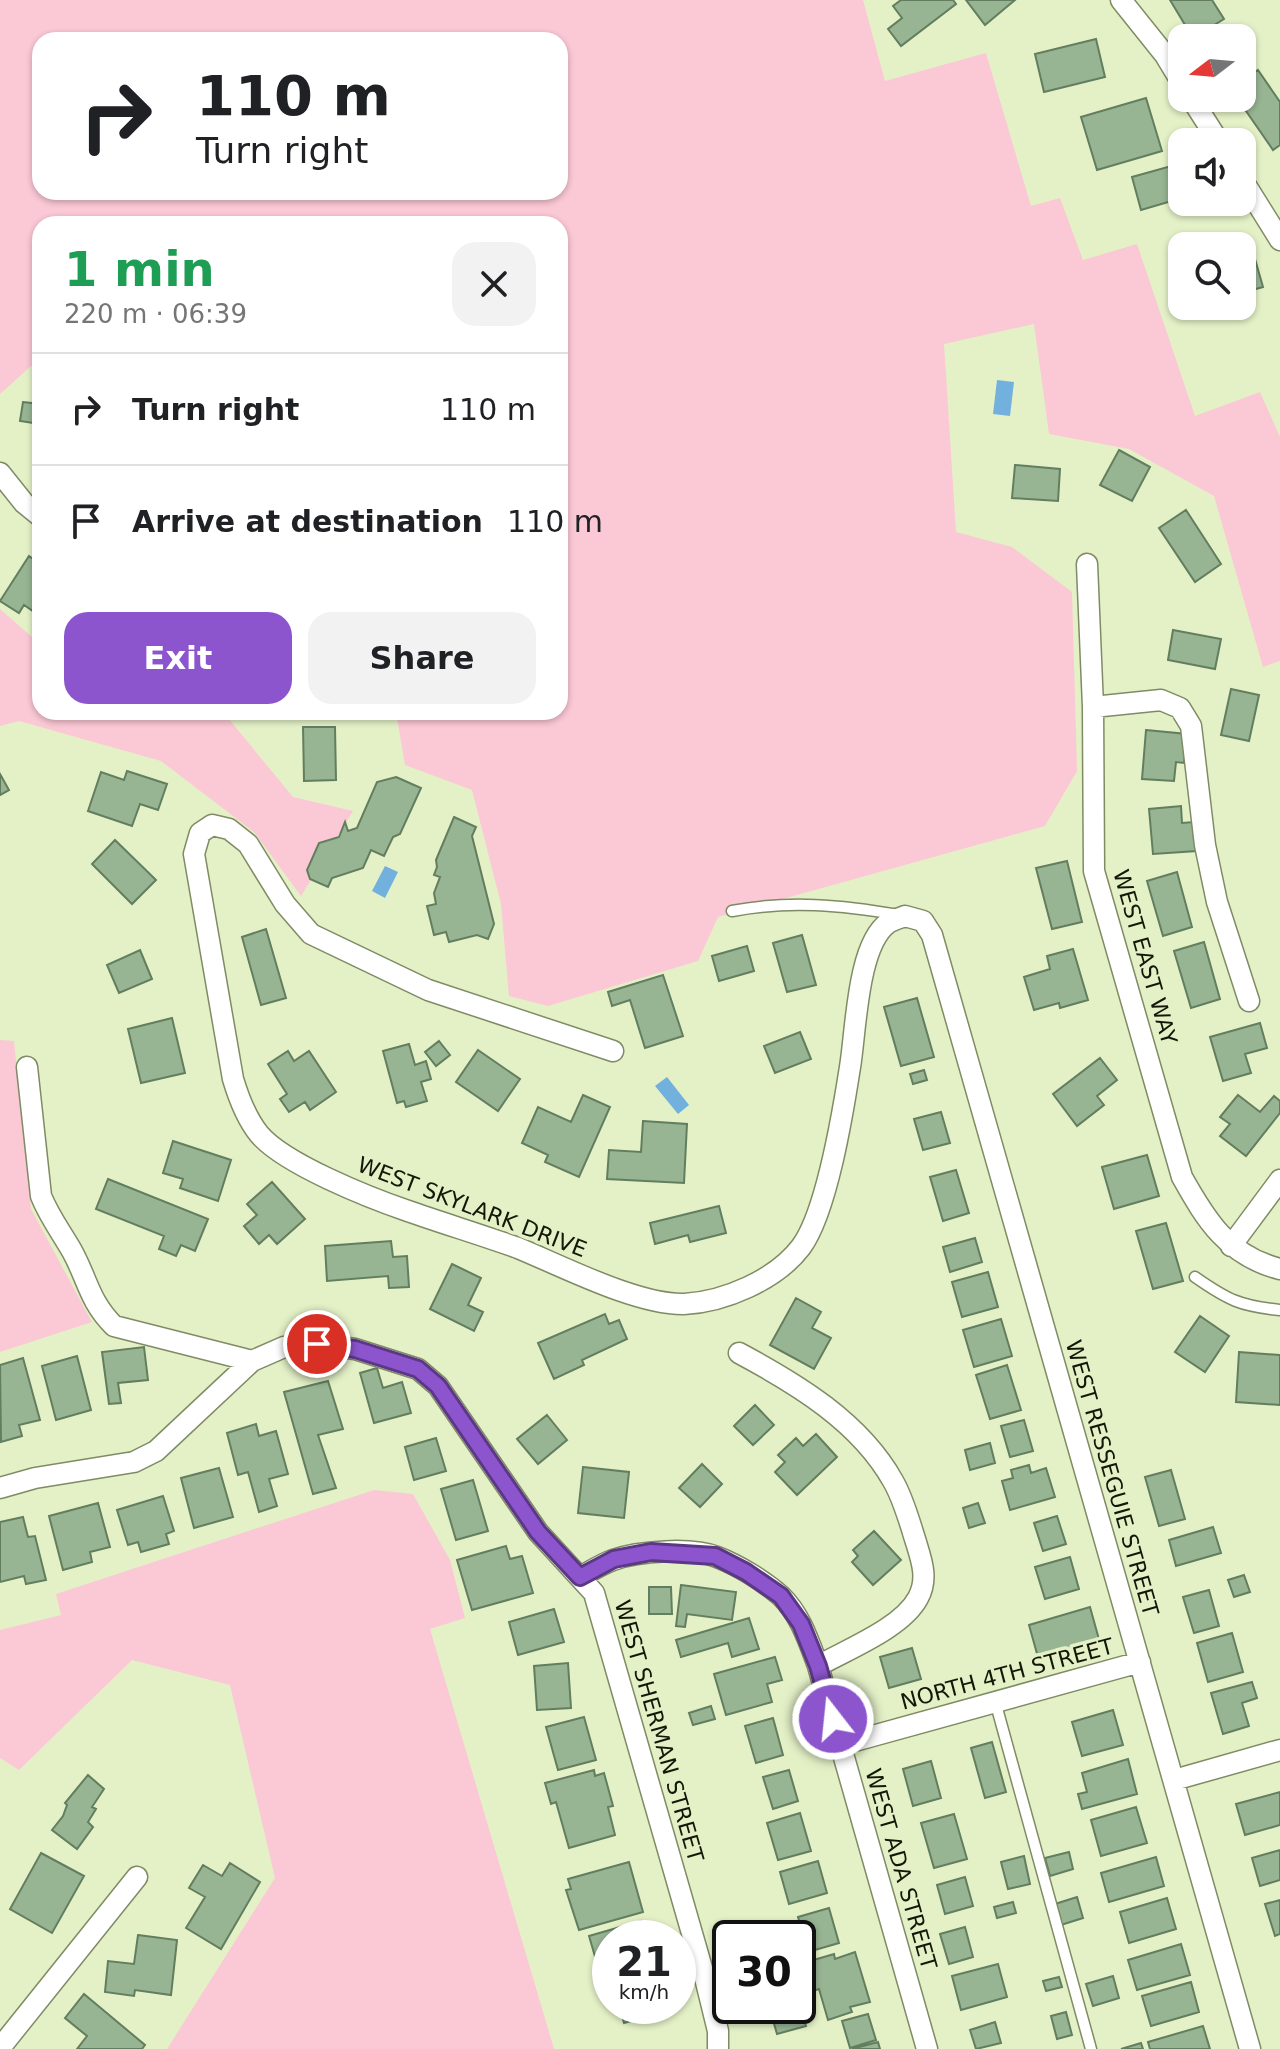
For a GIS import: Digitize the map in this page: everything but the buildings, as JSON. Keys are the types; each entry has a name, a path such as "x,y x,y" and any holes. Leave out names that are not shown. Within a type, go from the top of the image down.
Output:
{"street":[{"path":"1121,0 1168,60"},
{"path":"1256,201 1280,240"},
{"path":"0,473 32,510"},
{"name":"WEST EAST WAY","path":"1087,564 1093,707 1094,871 1182,1177 1204,1218 1231,1246"},
{"path":"1093,707 1161,700 1180,708 1191,726 1205,845 1217,902 1249,1001"},
{"name":"WEST SKYLARK DRIVE","path":"613,1051 428,990 311,934 285,904 248,844 229,829 212,825 200,833 194,854 233,1079 244,1111 260,1135 284,1154 370,1198 514,1247 645,1297 682,1304 712,1299 750,1286 779,1269 801,1247 814,1223 825,1191 850,1067 858,994 874,943 887,924 914,919"},
{"name":"WEST RESSEGUIE STREET","path":"914,919 932,935 1250,2049"},
{"path":"27,1067 41,1196 73,1254 98,1309 114,1326 252,1361"},
{"path":"1280,1180 1231,1246 1280,1269"},
{"name":"WEST SHERMAN STREET","path":"252,1361 284,1347 317,1344 355,1349 418,1369 438,1386 538,1532 594,1593 706,1982 718,2031 718,2049"},
{"path":"739,1353 821,1402 860,1438 893,1481 923,1565 925,1581 911,1609 893,1624 818,1666"},
{"path":"0,1488 35,1478 134,1462 156,1451 252,1361"},
{"name":"WEST ADA STREET","path":"580,1577 614,1559 651,1552 715,1556 781,1596 801,1624 818,1666 927,2049"},
{"name":"NORTH 4TH STREET","path":"840,1745 1140,1662"},
{"path":"1174,1780 1280,1750"},
{"path":"0,2048 137,1877"}],"lane":[{"path":"732,911 763,905 842,905 914,919"},
{"path":"1195,1277 1220,1295 1247,1307 1280,1310"},
{"path":"995,1701 1091,2049"}],"shaded area":[{"path":"0,0 863,0 885,81 986,53 1031,206 1060,198 1083,260 1137,244 1195,416 1260,392 1280,437 1280,661 1263,667 1214,496 1129,449 1049,434 1034,324 944,344 956,532 1012,547 1072,592 1077,771 1045,826 718,917 698,961 548,1006 509,996 501,904 472,790 405,765 397,720 568,720 568,216 32,216 32,365 0,394"},
{"path":"0,609 32,637 32,720 230,720 293,797 353,811 301,896 254,832 161,761 19,721 0,726"},
{"path":"0,1040 14,1041 31,1209 92,1322 0,1352"},
{"path":"374,1490 413,1494 450,1560 465,1618 430,1629 554,2049 167,2049 275,1878 230,1685 132,1660 19,1770 0,1758 0,1630 61,1615 56,1594"}],"water":[{"path":"997,380 1014,382 1010,416 993,414"},
{"path":"385,866 398,872 385,898 372,891"},
{"path":"667,1077 689,1105 678,1114 655,1086"}],"route":[{"path":"317,1344 355,1349 418,1369 438,1386 538,1532 580,1577 614,1559 651,1552 686,1553 715,1556 781,1596 801,1624 818,1666 833,1719"}]}
